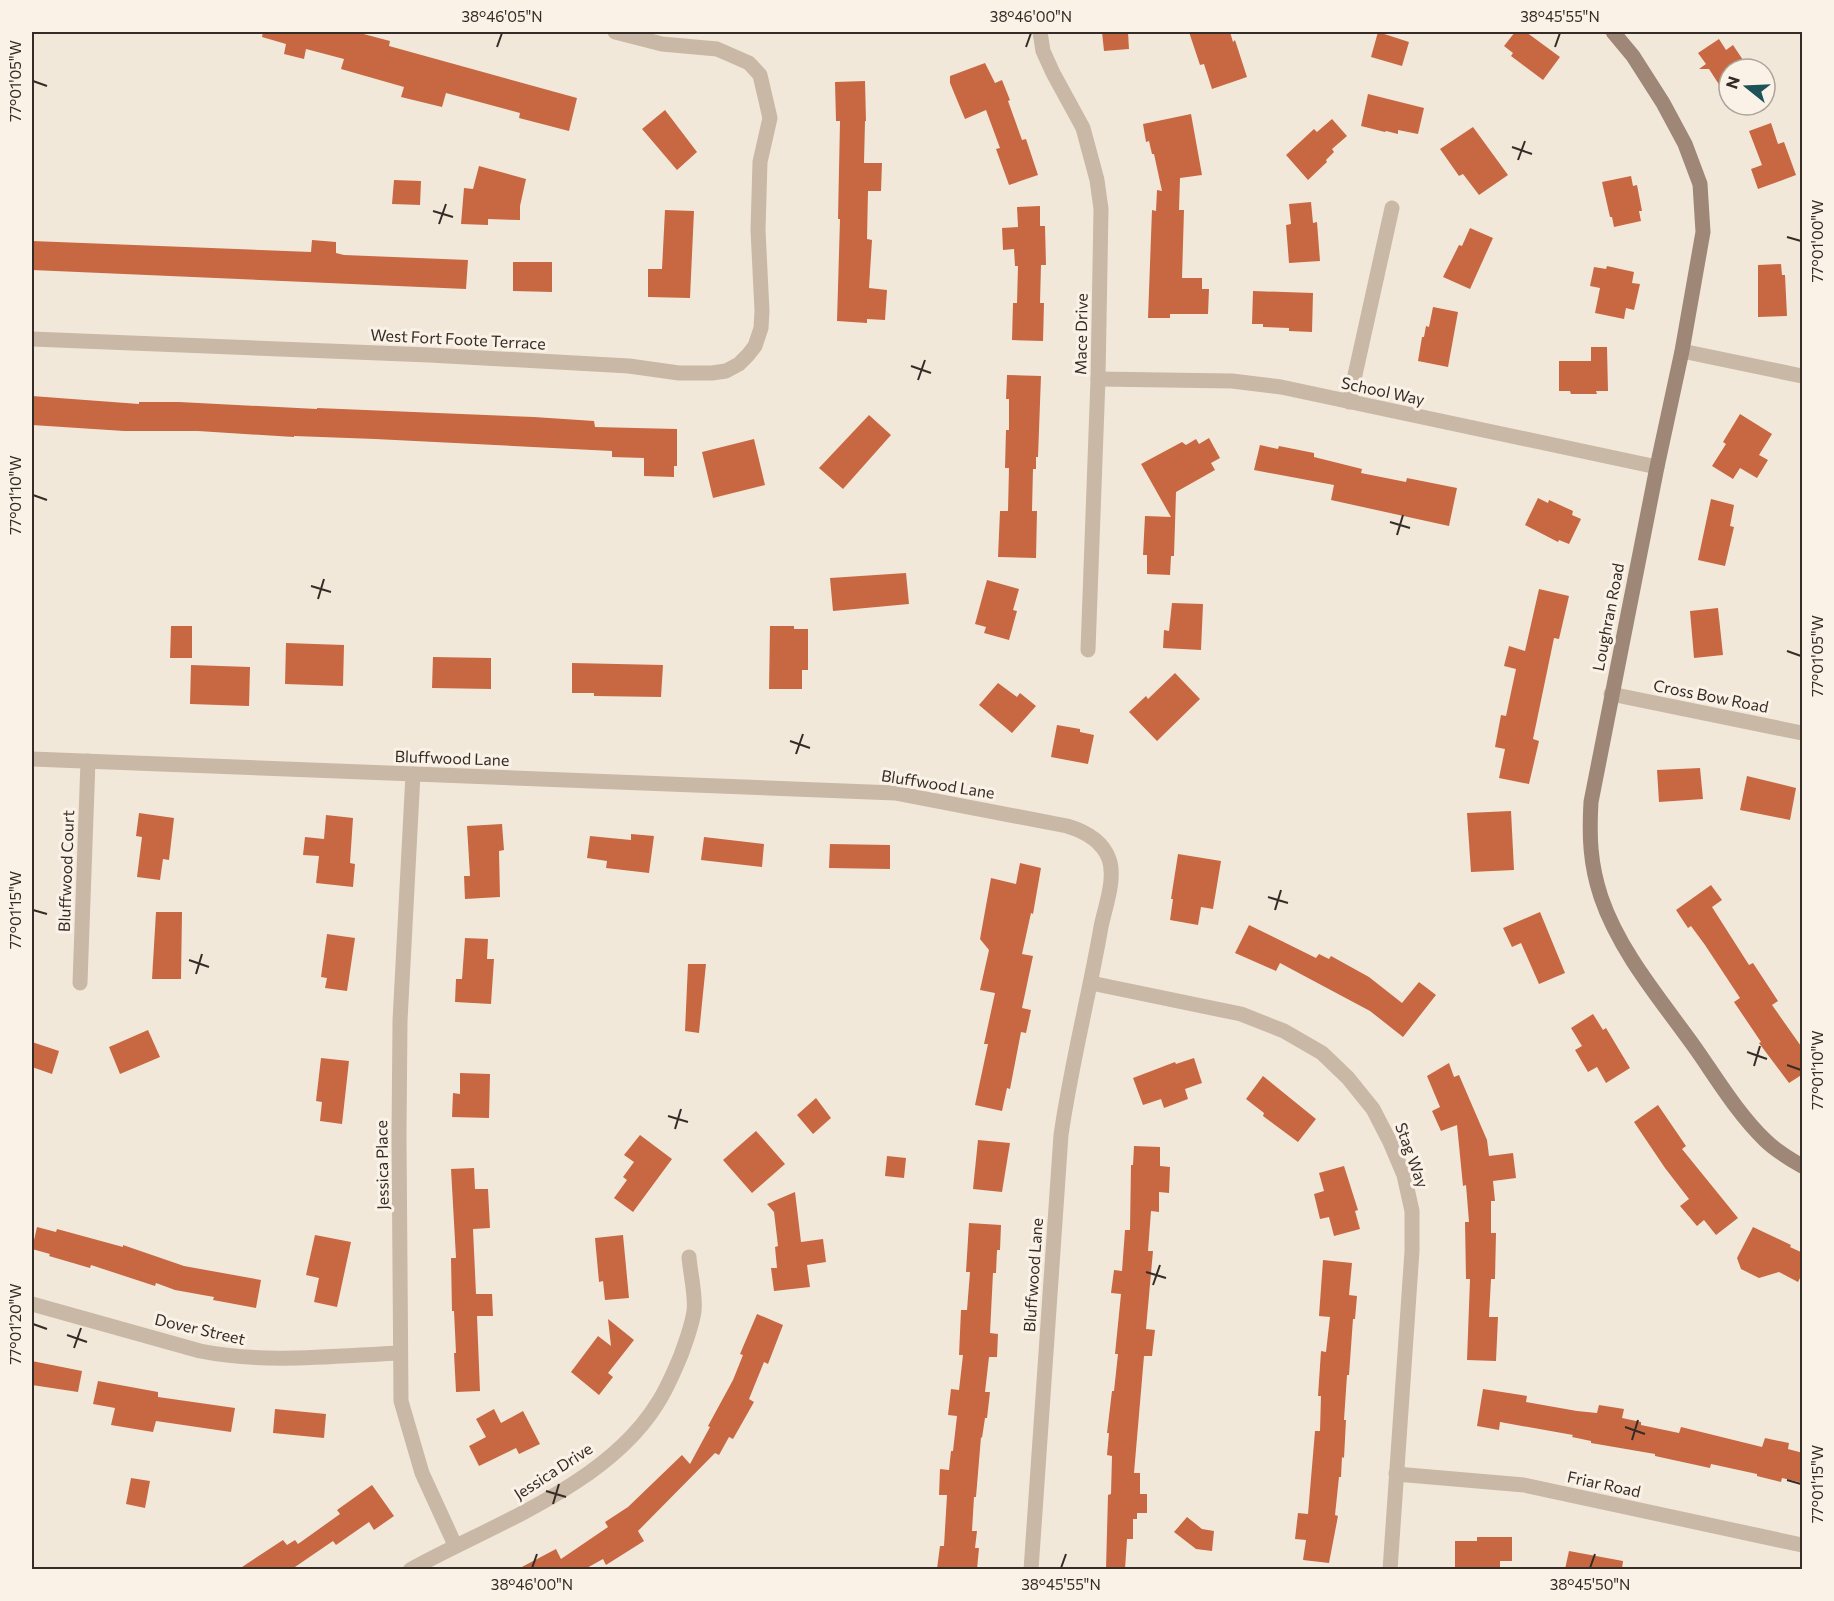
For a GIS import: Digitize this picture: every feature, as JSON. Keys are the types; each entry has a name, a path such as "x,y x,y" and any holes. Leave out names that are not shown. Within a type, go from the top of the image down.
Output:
{"street":[{"name":"West Fort Foote Terrace","path":"32,339 441,356 629,366 679,373 726,371 740,364 755,346 762,311 759,230 760,162 770,118 760,75 749,63 717,49 662,44 615,32"},
{"name":"Mace Drive","path":"1040,32 1043,51 1083,128 1097,180 1101,209 1098,380 1088,650"},
{"name":"Loughran Road","path":"1613,32 1633,56 1663,102 1685,144 1700,184 1702,232 1682,351 1591,802 1589,836 1593,870 1614,928 1633,960 1743,1115 1765,1140 1803,1166"},
{"path":"1349,402 1392,208"},
{"path":"1682,351 1803,376"},
{"name":"School Way","path":"1098,380 1232,381 1281,387 1657,467"},
{"name":"Cross Bow Road","path":"1611,694 1803,733"},
{"name":"Bluffwood Lane","path":"32,759 895,793 1055,824 1085,832 1098,842 1109,858 1110,878 1091,983 1068,1083 1061,1135 1031,1569"},
{"name":"Bluffwood Court","path":"80,983 88,761"},
{"name":"Jessica Place","path":"412,774 400,1021 401,1401 422,1473 455,1545"},
{"name":"Stag Way","path":"1091,983 1241,1014 1284,1031 1322,1053 1348,1078 1373,1109 1390,1142 1404,1175 1412,1211 1413,1251 1390,1569"},
{"name":"Jessica Drive","path":"410,1569 534,1508 573,1484 620,1448 657,1406 676,1365 695,1310 688,1257"},
{"name":"Dover Street","path":"32,1304 223,1356 272,1359 400,1353"},
{"name":"Friar Road","path":"1396,1474 1524,1485 1803,1545"}],"building":[{"path":"263,32 356,32 390,41 389,46 577,98 569,131 519,118 520,113 446,93 442,107 401,97 404,87 341,69 344,59 306,49 304,59 284,54 286,44 262,37"},
{"path":"1102,32 1128,32 1129,49 1104,51"},
{"path":"1189,32 1230,32 1233,42 1235,40 1247,77 1212,89 1204,64 1200,65"},
{"path":"1378,32 1409,42 1402,66 1371,57"},
{"path":"1515,32 1526,32 1560,57 1543,80 1511,56 1513,53 1504,46"},
{"path":"1719,39 1726,50 1733,45 1741,57 1717,57 1717,81 1709,69 1699,69 1706,64 1698,53"},
{"path":"985,63 995,83 1002,80 1022,140 1026,139 1038,175 1009,185 996,149 1000,148 986,110 965,119 950,83 950,76"},
{"path":"865,81 864,163 882,163 881,191 868,191 867,239 872,240 869,288 887,290 885,320 867,319 867,323 837,321 840,121 836,121 835,82"},
{"path":"1368,94 1424,108 1418,134 1398,130 1398,134 1361,126"},
{"path":"665,110 697,152 677,170 642,129"},
{"path":"1191,114 1202,175 1180,178 1179,210 1184,210 1182,278 1202,278 1202,289 1209,289 1208,314 1170,314 1170,318 1148,318 1152,210 1156,211 1157,190 1162,191 1154,154 1152,154 1149,141 1146,142 1143,124"},
{"path":"1332,119 1347,136 1332,149 1334,152 1326,160 1327,162 1308,180 1286,155 1314,129 1317,132"},
{"path":"1771,123 1778,144 1784,142 1796,175 1758,189 1751,169 1762,165 1749,131"},
{"path":"1473,127 1508,175 1479,195 1463,174 1459,176 1440,149"},
{"path":"479,166 526,179 520,206 520,220 488,219 488,225 461,224 464,188 473,189"},
{"path":"1631,176 1633,186 1637,185 1642,211 1639,211 1641,221 1614,227 1602,182"},
{"path":"394,180 421,181 420,205 392,204"},
{"path":"1311,202 1313,223 1317,222 1320,261 1289,263 1286,225 1291,224 1289,204"},
{"path":"1040,206 1040,226 1045,226 1046,265 1041,265 1040,303 1044,303 1043,341 1012,340 1013,303 1017,303 1018,266 1015,266 1014,249 1003,250 1002,228 1018,227 1017,207"},
{"path":"665,210 694,211 690,298 648,297 648,269 662,269"},
{"path":"1470,228 1493,238 1470,289 1443,277"},
{"path":"312,240 336,242 336,253 344,255 468,260 466,289 32,270 32,241 311,252"},
{"path":"513,262 552,262 552,292 513,291"},
{"path":"1781,264 1782,275 1785,275 1787,316 1758,317 1758,265"},
{"path":"1607,266 1634,272 1632,283 1640,284 1634,310 1626,308 1624,319 1595,313 1600,288 1590,286 1594,267 1606,269"},
{"path":"1253,291 1313,293 1312,332 1289,331 1289,328 1263,327 1263,324 1252,324"},
{"path":"1433,307 1458,312 1448,367 1418,361 1422,337 1424,337 1426,326 1429,327"},
{"path":"1591,347 1607,347 1608,391 1596,391 1597,394 1571,394 1570,391 1559,391 1559,361 1591,361"},
{"path":"1007,375 1041,376 1038,457 1036,457 1036,469 1033,469 1032,511 1037,511 1036,558 998,557 1000,511 1008,511 1009,468 1005,468 1006,430 1009,430 1009,399 1006,399"},
{"path":"32,396 139,404 139,402 179,402 534,417 594,421 595,427 677,429 677,466 674,466 674,477 644,476 644,458 612,457 612,451 198,431 124,431 32,425"},
{"path":"1740,414 1772,434 1759,455 1768,460 1757,478 1740,468 1733,479 1712,466 1726,444 1723,442"},
{"path":"869,415 891,435 843,489 819,468"},
{"path":"1209,438 1220,458 1211,463 1215,470 1176,492 1174,556 1171,556 1170,575 1147,574 1147,555 1143,555 1145,516 1171,517 1141,464 1182,442 1186,445 1196,439 1199,444"},
{"path":"754,439 765,485 713,498 702,452"},
{"path":"1260,445 1314,453 1314,457 1362,469 1361,473 1406,482 1407,478 1457,488 1449,526 1331,500 1334,485 1254,470"},
{"path":"1538,498 1548,503 1549,500 1573,511 1572,515 1581,519 1569,544 1559,540 1558,542 1525,525"},
{"path":"1711,499 1734,505 1730,526 1734,527 1725,566 1698,560"},
{"path":"906,573 909,604 833,611 830,578"},
{"path":"987,580 1019,589 1013,610 1017,611 1009,640 984,633 986,627 975,624"},
{"path":"1539,589 1569,596 1559,639 1554,638 1533,739 1539,741 1529,784 1499,778 1505,749 1495,747 1501,715 1506,716 1516,669 1504,666 1509,646 1525,651"},
{"path":"1172,603 1203,604 1201,650 1163,648 1164,630 1169,631"},
{"path":"1718,608 1723,655 1694,658 1690,611"},
{"path":"171,626 192,626 192,658 170,658"},
{"path":"770,626 794,626 794,629 808,629 808,670 802,670 802,689 769,689"},
{"path":"286,643 344,645 343,686 285,684"},
{"path":"433,657 491,658 491,689 432,688"},
{"path":"572,663 663,665 661,697 594,696 594,693 572,693"},
{"path":"191,665 250,667 249,706 190,704"},
{"path":"1175,673 1200,699 1157,741 1129,712 1146,696 1148,699"},
{"path":"998,683 1017,697 1020,693 1036,706 1012,733 979,705"},
{"path":"1057,725 1080,729 1080,732 1094,735 1088,764 1051,757"},
{"path":"1700,768 1703,799 1659,802 1657,770"},
{"path":"1747,776 1796,788 1790,820 1740,810"},
{"path":"1511,811 1514,870 1471,872 1467,813"},
{"path":"139,813 174,818 169,860 163,859 160,880 137,877 142,837 136,836"},
{"path":"326,815 353,818 350,863 355,864 353,887 316,883 319,856 303,855 305,837 324,839"},
{"path":"502,824 504,850 499,851 500,897 465,899 464,876 470,876 467,826"},
{"path":"631,834 654,836 649,873 606,868 607,861 587,858 590,836 631,840"},
{"path":"704,837 764,844 762,867 701,860"},
{"path":"830,844 890,845 890,869 829,868"},
{"path":"1178,854 1221,861 1213,909 1201,907 1198,925 1170,920"},
{"path":"1020,863 1041,868 1033,914 1031,913 1022,954 1033,956 1022,1008 1031,1010 1026,1033 1021,1032 1010,1089 1007,1088 1002,1111 975,1105 988,1044 984,1044 995,993 980,990 989,950 980,939 991,878 1016,884"},
{"path":"1711,885 1722,900 1712,907 1749,965 1753,963 1778,1001 1772,1005 1803,1049 1803,1074 1789,1083 1759,1043 1761,1042 1734,1002 1740,998 1705,945 1691,926 1688,928 1676,910"},
{"path":"156,912 182,912 181,979 152,979"},
{"path":"1540,912 1565,973 1539,984 1521,943 1512,947 1503,928"},
{"path":"1249,925 1316,958 1319,954 1329,959 1331,956 1369,977 1402,1003 1419,982 1436,995 1403,1037 1370,1011 1280,963 1276,971 1235,953"},
{"path":"327,934 355,938 347,991 325,988 327,978 321,977"},
{"path":"465,938 488,939 487,959 494,959 491,1004 455,1002 456,979 462,979"},
{"path":"688,964 706,964 699,1033 685,1031"},
{"path":"1593,1014 1603,1030 1606,1028 1630,1068 1606,1083 1597,1067 1588,1072 1575,1050 1582,1046 1571,1028"},
{"path":"148,1030 160,1057 120,1074 109,1047"},
{"path":"32,1042 59,1051 52,1074 32,1067"},
{"path":"321,1058 349,1061 342,1124 320,1121 322,1102 316,1101"},
{"path":"1194,1058 1202,1083 1185,1089 1188,1099 1164,1108 1161,1099 1143,1105 1133,1078 1175,1062 1176,1064"},
{"path":"1449,1063 1454,1077 1459,1075 1487,1140 1489,1156 1513,1153 1516,1178 1493,1181 1495,1201 1491,1201 1491,1233 1496,1233 1495,1279 1491,1279 1489,1317 1498,1317 1496,1361 1467,1360 1470,1279 1466,1279 1465,1222 1469,1222 1466,1185 1463,1186 1457,1125 1441,1131 1432,1111 1440,1107 1427,1076"},
{"path":"460,1073 490,1074 489,1118 452,1117 453,1093 460,1094"},
{"path":"1263,1076 1316,1119 1298,1142 1263,1116 1264,1113 1246,1099"},
{"path":"816,1098 831,1118 813,1134 797,1115"},
{"path":"1658,1105 1686,1146 1682,1149 1738,1218 1716,1235 1704,1220 1697,1226 1680,1206 1689,1199 1634,1122"},
{"path":"756,1131 785,1164 752,1193 723,1160"},
{"path":"640,1135 672,1159 633,1212 614,1198 627,1180 623,1177 634,1162 624,1155"},
{"path":"978,1140 1010,1143 1002,1192 973,1189"},
{"path":"1134,1146 1160,1147 1160,1166 1170,1167 1169,1193 1159,1192 1159,1212 1151,1211 1148,1251 1153,1251 1146,1329 1155,1330 1152,1356 1144,1356 1134,1473 1140,1473 1140,1494 1147,1494 1147,1513 1137,1513 1137,1519 1133,1519 1133,1539 1127,1539 1125,1569 1106,1569 1108,1495 1111,1494 1112,1456 1107,1455 1109,1433 1107,1433 1118,1354 1115,1354 1121,1294 1111,1293 1114,1270 1122,1271 1125,1230 1130,1230 1131,1165 1133,1165"},
{"path":"887,1156 906,1158 904,1178 885,1176"},
{"path":"1344,1166 1358,1210 1355,1211 1360,1229 1334,1236 1329,1217 1320,1219 1314,1194 1324,1191 1319,1173"},
{"path":"474,1168 475,1189 488,1189 490,1228 473,1229 476,1294 492,1294 493,1316 477,1316 480,1391 456,1392 451,1258 456,1258 451,1169"},
{"path":"795,1192 801,1242 823,1239 826,1262 807,1265 810,1287 774,1291 771,1268 777,1268 775,1247 778,1246 774,1212 767,1204"},
{"path":"969,1223 1001,1225 1000,1250 997,1250 996,1273 993,1273 990,1333 998,1334 997,1357 989,1357 985,1392 990,1392 987,1418 985,1418 981,1437 976,1497 974,1497 972,1531 977,1531 975,1548 979,1548 977,1569 937,1569 940,1546 944,1546 947,1495 939,1495 940,1469 949,1470 951,1451 953,1451 957,1416 948,1415 951,1389 959,1390 963,1355 959,1355 961,1310 967,1310 970,1272 966,1272"},
{"path":"37,1227 56,1232 57,1229 123,1247 123,1245 184,1266 261,1280 256,1308 213,1300 214,1297 175,1290 156,1283 155,1286 91,1265 90,1268 49,1256 50,1254 32,1249"},
{"path":"1753,1227 1803,1253 1803,1272 1798,1282 1779,1272 1759,1278 1741,1269 1737,1258"},
{"path":"315,1235 351,1242 337,1307 314,1302 319,1278 306,1275"},
{"path":"623,1235 629,1298 605,1300 603,1281 599,1282 595,1238"},
{"path":"1323,1260 1352,1263 1349,1295 1357,1296 1349,1375 1347,1375 1344,1458 1342,1457 1335,1515 1338,1516 1329,1563 1303,1560 1306,1540 1295,1539 1298,1513 1308,1514 1315,1431 1320,1431 1321,1396 1318,1396 1321,1351 1326,1352 1330,1317 1319,1316"},
{"path":"757,1314 783,1325 768,1364 764,1362 749,1399 754,1402 733,1439 729,1437 719,1455 715,1453 638,1531 644,1541 606,1565 603,1559 585,1569 518,1569 556,1549 561,1559 608,1527 605,1522 628,1507 682,1455 690,1464 733,1380 743,1355 740,1354"},
{"path":"608,1319 634,1340 608,1373 613,1377 599,1395 571,1372 598,1336 611,1346"},
{"path":"32,1361 82,1371 78,1392 32,1385"},
{"path":"98,1381 158,1392 158,1397 235,1408 231,1432 156,1421 153,1432 111,1425 115,1408 93,1404"},
{"path":"1483,1389 1527,1396 1526,1402 1577,1411 1597,1413 1599,1405 1624,1409 1622,1418 1641,1422 1641,1425 1679,1433 1681,1427 1762,1447 1765,1438 1789,1443 1788,1449 1803,1453 1803,1483 1782,1478 1781,1482 1711,1464 1710,1468 1655,1456 1655,1454 1591,1443 1591,1441 1572,1437 1573,1435 1500,1422 1499,1430 1477,1426"},
{"path":"275,1409 326,1414 324,1438 273,1433"},
{"path":"494,1409 501,1423 523,1411 540,1444 519,1454 516,1448 479,1466 469,1446 486,1437 476,1419"},
{"path":"131,1478 150,1481 145,1508 126,1504"},
{"path":"372,1485 394,1516 374,1530 369,1522 336,1545 333,1541 292,1569 239,1569 283,1540 287,1545 295,1540 298,1544 340,1514 337,1510"},
{"path":"1187,1517 1202,1529 1214,1531 1212,1551 1196,1549 1174,1532"},
{"path":"1477,1537 1512,1537 1512,1561 1500,1561 1500,1569 1455,1569 1455,1541 1477,1541"},
{"path":"1569,1551 1623,1561 1622,1569 1565,1569"}]}
